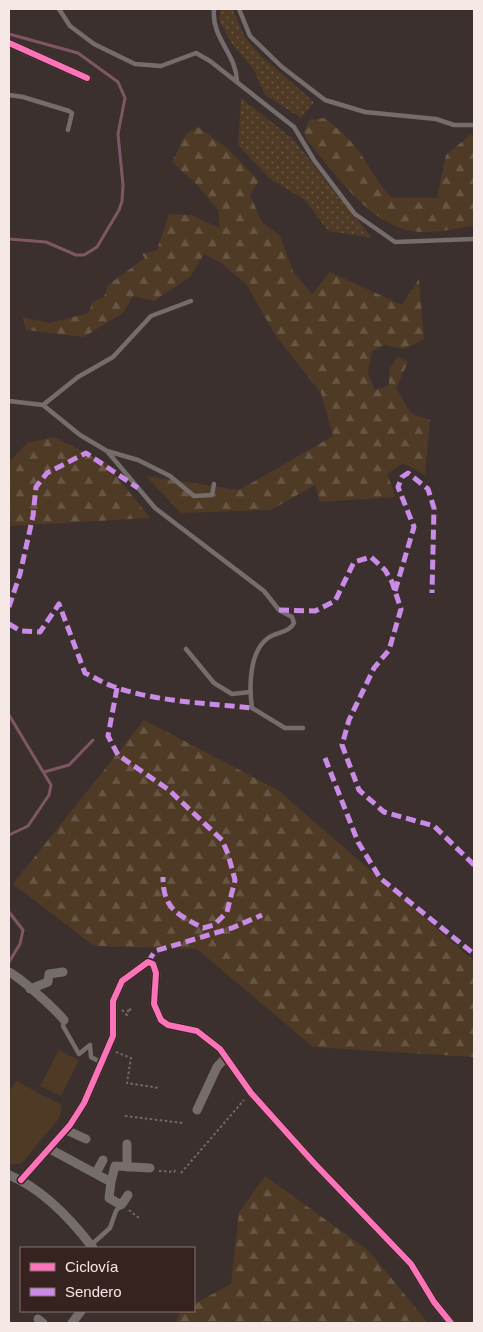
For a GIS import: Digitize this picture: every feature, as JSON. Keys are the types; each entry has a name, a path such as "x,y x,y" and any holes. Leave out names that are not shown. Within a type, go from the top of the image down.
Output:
{"street":[{"path":"9,43 87,78"},
{"path":"22,1180 66,1130 84,1103 113,1036 113,1001 122,981 148,962 153,964 156,972 154,1004 161,1020 168,1025 197,1031 220,1049 252,1093 314,1163 411,1264 434,1302 450,1323"},
{"path":"10,972 53,1007 64,1020"},
{"path":"30,989 48,982 50,974 63,972"},
{"path":"197,1110 217,1067 226,1057"},
{"path":"66,1130 86,1139"},
{"path":"127,1144 127,1167"},
{"path":"50,1149 111,1182"},
{"path":"96,1173 104,1160"},
{"path":"128,1195 122,1205 109,1198 115,1166 150,1168"},
{"path":"9,1175 22,1180 71,1220 92,1247"},
{"path":"72,1323 80,1312"}],"lane":[{"path":"59,9 70,26 94,44 135,64 161,66 196,52 294,126 314,160 355,214 395,242 474,238"},
{"path":"214,9 213,22 236,67 236,81"},
{"path":"239,9 250,36 282,67 325,100 365,112 436,119 454,125 474,125"},
{"path":"9,95 23,96 69,110 72,113 68,130"},
{"path":"43,405 78,377 112,357 151,316 191,301"},
{"path":"9,401 43,405 80,435 107,451 138,460 170,476 194,496 212,495 214,484"},
{"path":"107,451 155,508 264,590 279,610 292,617 294,623 292,628 268,638 256,652 250,692 252,708 285,728 303,728"},
{"path":"186,649 214,683 232,694 250,692"},
{"path":"64,1020 63,1026 79,1054 90,1045 91,1057 102,1063"},
{"path":"92,1247 110,1228 116,1211 122,1205"}],"path":[{"path":"120,1054 131,1058 127,1083 159,1088"},
{"path":"181,1173 224,1124 236,1107 252,1093"},
{"path":"125,1116 183,1123"},
{"path":"150,1168 172,1172 176,1169"},
{"path":"122,1205 139,1218"}],"green space":[{"path":"220,9 233,9 244,36 261,56 314,102 301,118 265,95 254,70 232,44 220,22"},
{"path":"241,98 293,139 372,238 328,231 305,200 270,179 238,145"},
{"path":"324,118 352,143 392,198 437,198 446,155 470,135 474,135 474,226 430,232 406,230 389,223 373,213 344,185 307,140 304,132 309,120"},
{"path":"198,127 226,147 259,181 250,195 262,222 280,236 293,271 312,294 330,272 402,305 419,279 424,339 404,349 385,345 372,351 368,374 375,390 389,385 389,370 397,357 408,362 396,388 411,413 430,420 425,475 403,463 387,474 396,497 320,502 315,485 271,510 181,513 146,476 239,490 333,436 321,393 276,336 246,284 220,262 204,254 190,277 154,301 133,296 124,312 84,337 26,330 23,317 49,323 89,313 92,302 104,297 108,285 145,258 142,254 157,250 169,214 191,215 220,228 218,210 198,186 172,162 186,134"},
{"path":"54,437 106,463 150,518 9,526 9,462 27,443"},
{"path":"144,720 278,790 474,961 474,1057 313,1047 197,949 94,946 13,884"},
{"path":"59,1050 79,1060 61,1096 40,1086"},
{"path":"16,1081 62,1105 59,1118 22,1163 9,1165 9,1092"},
{"path":"265,1176 369,1251 428,1323 176,1323 180,1312 195,1312 195,1303 231,1284 239,1212"}],"waterway":[{"path":"9,34 78,53 118,82 125,98 118,134 123,185 122,201 119,210 97,247 84,255 76,255 46,242 9,239"},
{"path":"9,715 51,785 49,795 28,826 9,835"},
{"path":"44,772 69,765 93,740"},
{"path":"9,912 23,930 20,944 9,962"}],"marked path":[{"path":"9,607 20,574 33,516 36,487 47,473 86,453 138,488"},
{"path":"395,591 414,527 398,487 402,477 408,473 428,489 434,508 432,593"},
{"path":"279,610 315,611 335,601 354,562 371,557 385,570 392,582 401,609 389,650 374,668 349,720 342,745 359,790 384,812 434,826 474,865"},
{"path":"9,624 21,631 40,632 59,604 85,673 112,686 164,699 252,708"},
{"path":"117,688 108,736 118,755 169,790 222,840 235,880 227,912 214,925 203,928 179,914 169,904 163,877"},
{"path":"325,758 358,842 380,878 474,954"},
{"path":"148,962 155,951 232,928 262,915"}],"cycle path":[{"path":"9,43 87,78"},
{"path":"21,1180 70,1125 84,1103 113,1036 113,1001 122,981 148,962 153,964 156,973 154,1004 161,1020 168,1025 197,1031 220,1049 251,1093 314,1163 411,1264 434,1302 451,1323"}]}
